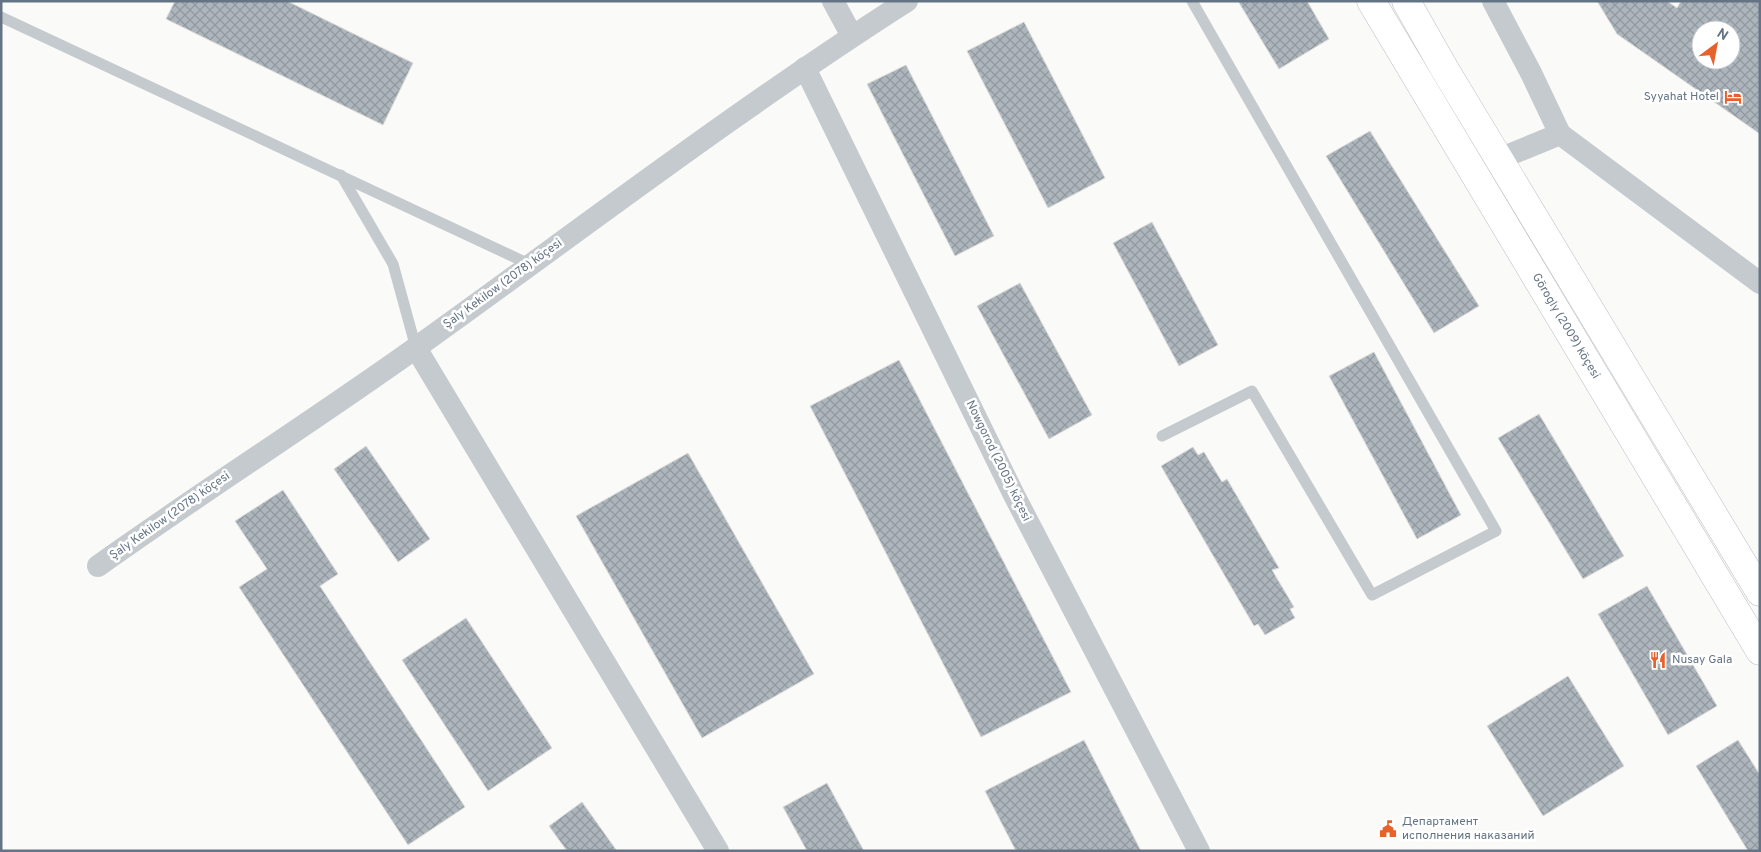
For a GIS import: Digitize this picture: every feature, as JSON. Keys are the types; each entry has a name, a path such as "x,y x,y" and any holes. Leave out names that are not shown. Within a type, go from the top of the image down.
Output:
{"main road":[{"name":"Görogly (2009) köçesi","path":"1372,1 1760,651"},
{"path":"1406,1 1444,68 1760,592"}],"street":[{"path":"833,1 852,36"},
{"name":"Şaly Kekilow (2078) köçesi","path":"98,566 168,516 416,348 529,264 805,68 907,1"},
{"path":"1493,1 1531,73 1560,134 1760,283"},
{"name":"Nowgorod (2005) köçesi","path":"805,68 1014,495 1199,851"},
{"path":"1499,159 1560,134"},
{"path":"416,348 718,851"}],"lane":[{"path":"1162,436 1252,391 1372,595 1496,531 1192,1"},
{"path":"1,17 529,264"},
{"path":"341,175 393,264 416,348"}],"building":[{"path":"175,1 287,1 413,63 383,125 166,19"},
{"path":"1238,1 1307,1 1329,39 1279,69"},
{"name":"Syyahat Hotel","path":"1597,1 1667,1 1677,8 1681,1 1760,1 1760,134 1617,34"},
{"path":"1024,22 1105,178 1048,208 967,51"},
{"path":"906,65 994,236 955,256 867,84"},
{"path":"1370,131 1479,306 1434,333 1326,156"},
{"path":"1152,222 1218,345 1179,366 1113,243"},
{"path":"1020,283 1092,415 1049,439 977,306"},
{"path":"1374,352 1461,515 1417,539 1329,376"},
{"path":"899,360 1071,692 981,737 810,406"},
{"path":"1539,414 1624,556 1583,579 1498,438"},
{"path":"366,446 430,539 398,562 334,469"},
{"path":"1193,447 1198,455 1204,452 1222,482 1227,479 1279,568 1272,570 1294,607 1290,609 1295,618 1265,635 1258,624 1254,626 1161,466"},
{"path":"688,453 814,674 702,738 576,516"},
{"path":"283,490 338,574 320,586 465,807 408,845 239,587 267,569 235,521"},
{"name":"Nusay Gala","path":"1647,586 1717,706 1668,735 1598,614"},
{"path":"466,618 552,748 488,791 402,660"},
{"path":"1568,676 1624,766 1543,816 1487,726"},
{"path":"1084,740 1141,851 1016,851 985,791"},
{"path":"1738,740 1760,775 1760,851 1748,851 1696,766"},
{"path":"827,783 864,851 807,851 783,807"},
{"path":"582,802 617,851 567,851 549,826"}],"place":[{"name":"Syyahat Hotel","path":"1733,97"},
{"name":"Nusay Gala","path":"1658,660"},
{"name":"Департамент исполнения наказаний","path":"1388,829"}]}
